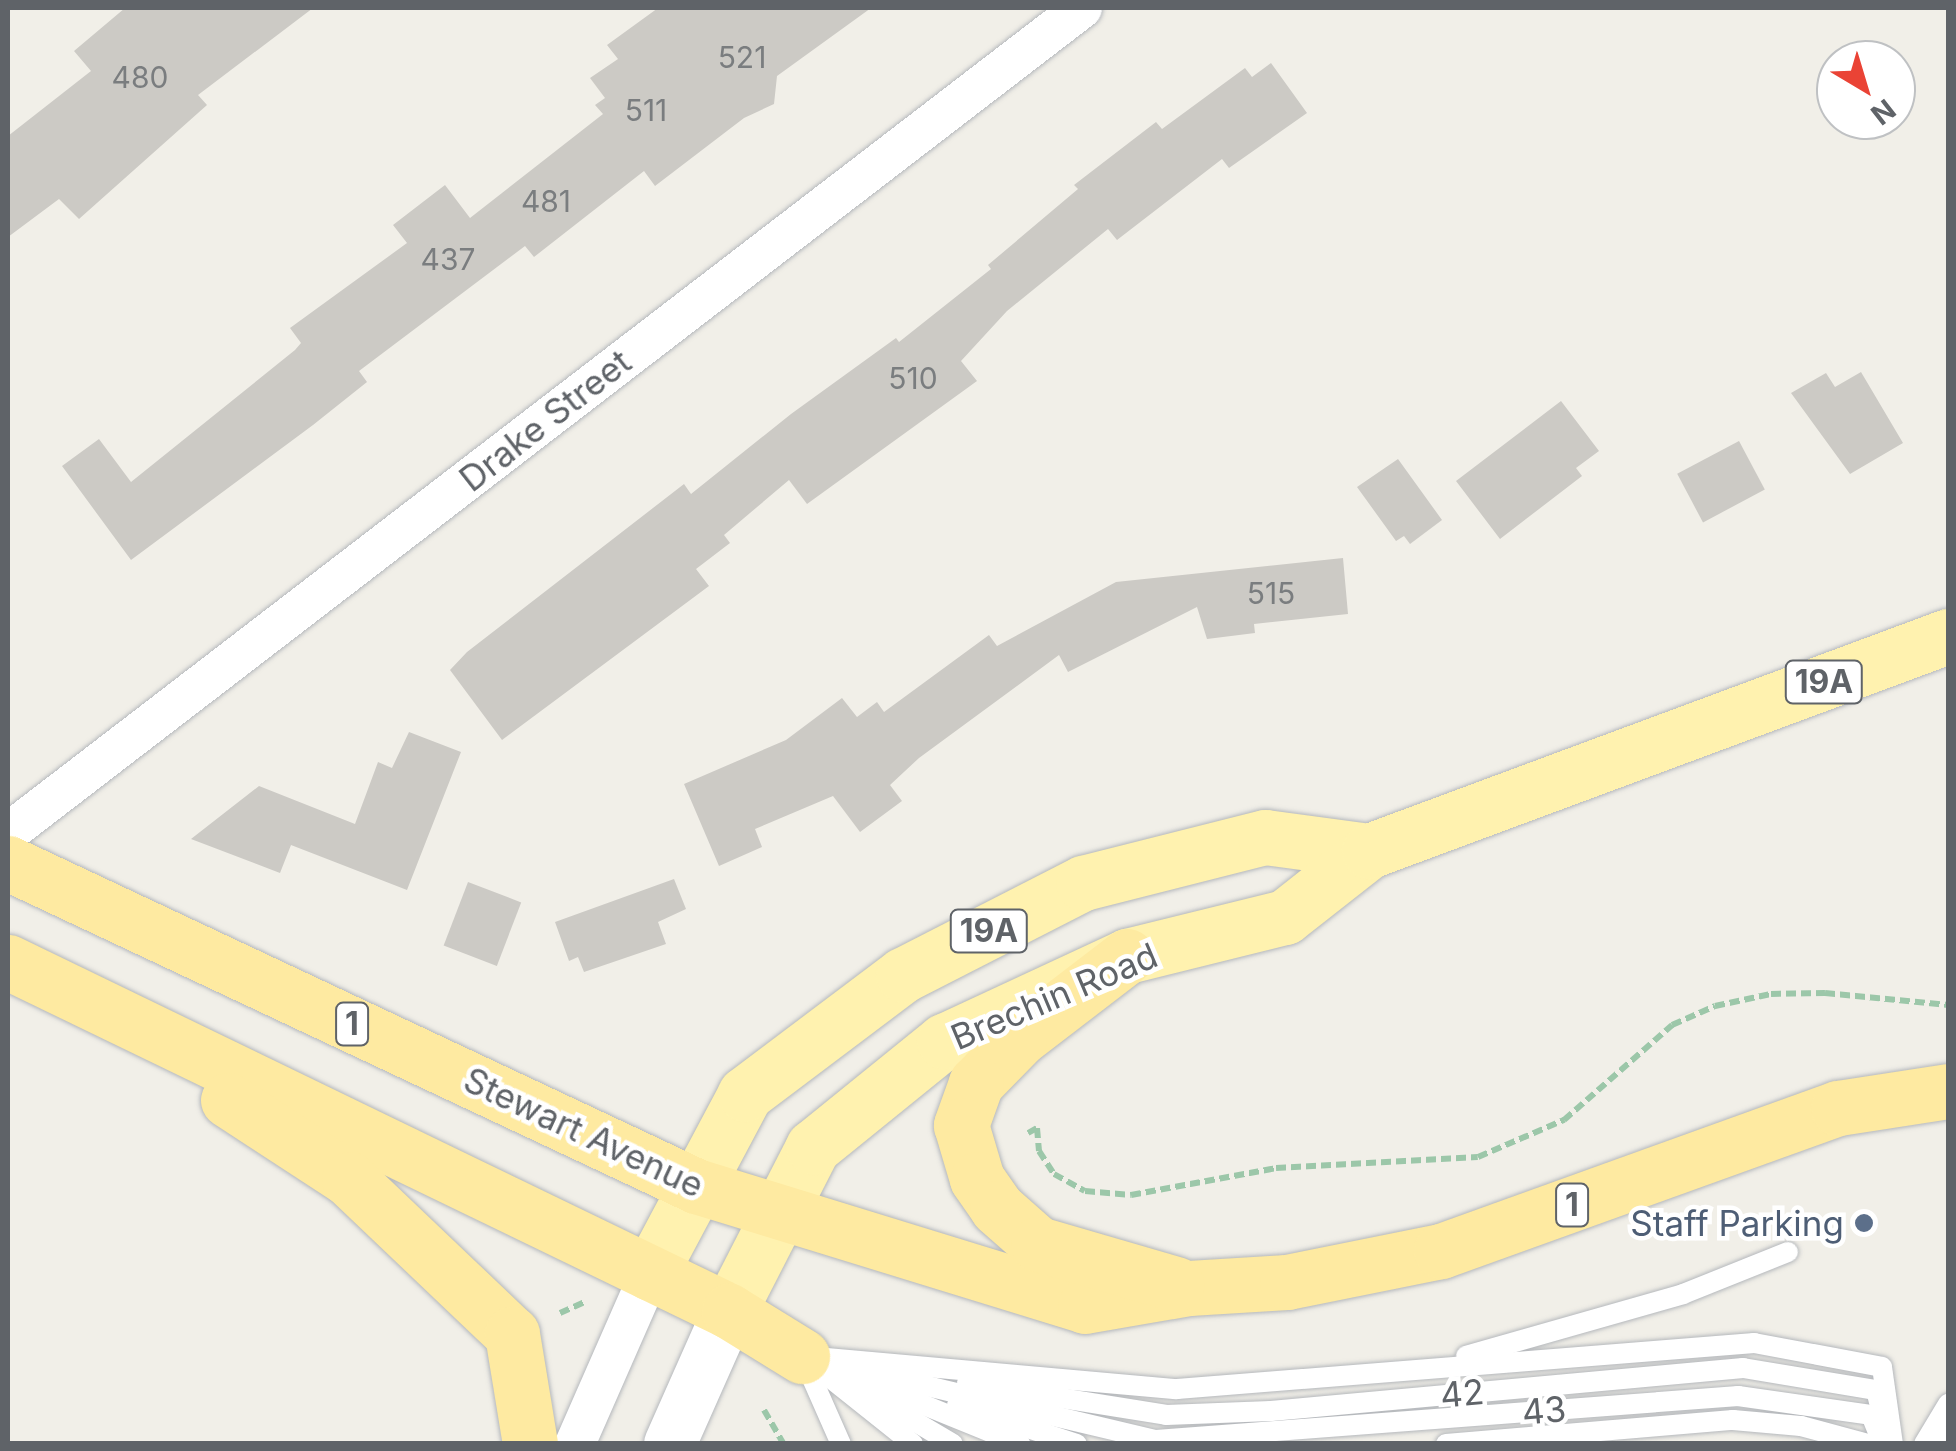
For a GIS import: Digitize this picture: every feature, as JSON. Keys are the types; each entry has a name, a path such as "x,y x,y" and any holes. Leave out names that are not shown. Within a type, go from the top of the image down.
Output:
{"highway":[{"name":"Stewart Avenue","path":"8,863 696,1186 778,1215 1085,1306 1189,1288"},
{"path":"1127,956 1019,1039 976,1083 961,1124 978,1180 997,1208 1038,1244 1189,1288"},
{"path":"27,971 729,1311 802,1356"},
{"path":"27,971 349,1180 512,1334 530,1444"},
{"name":"1","path":"1189,1288 1287,1282 1440,1251 1838,1108 1948,1091"}],"main road":[{"name":"Brechin Road","path":"729,1311 813,1146 944,1041 1127,956 1285,917 1369,852 1948,636"},
{"name":"Brechin Road","path":"650,1273 745,1094 902,974 1083,883 1265,837 1369,852"}],"street":[{"name":"Drake Street","path":"8,832 1082,8"},
{"path":"575,1444 650,1273"},
{"path":"670,1444 729,1311"}],"lane":[{"path":"1410,1370 1682,1294 1788,1252"},
{"path":"802,1356 1178,1389 1754,1343 1882,1367 1880,1443 1733,1420 1446,1444"},
{"path":"802,1356 841,1444"},
{"path":"802,1356 913,1444"},
{"path":"802,1356 930,1444"},
{"path":"802,1356 953,1444"},
{"path":"802,1356 980,1444"},
{"path":"802,1356 1020,1444"},
{"path":"802,1356 1077,1444"},
{"name":"42","path":"802,1356 1166,1415 1271,1412 1743,1368 1876,1390 1880,1443"},
{"name":"43","path":"802,1356 1156,1440 1738,1396 1871,1415 1880,1443"},
{"path":"1924,1444 1948,1404"},
{"path":"1940,1444 1948,1436"}],"path":[{"path":"1028,1133 1037,1128 1038,1150 1054,1174 1085,1191 1132,1195 1276,1168 1478,1157 1564,1120 1672,1025 1715,1006 1771,994 1825,993 1948,1005"},
{"path":"764,1410 784,1444"}],"building":[{"path":"125,8 313,8 198,95 207,105 79,219 59,199 8,237 8,136 91,71 74,51"},
{"path":"658,8 871,8 777,76 774,104 744,118 655,186 644,171 534,257 525,246 359,371 367,382 131,560 62,466 99,439 131,482 295,350 301,343 290,328 407,243 393,225 445,185 470,218 603,114 595,105 605,98 590,78 618,59 607,45"},
{"path":"1271,63 1307,113 1229,168 1222,159 1117,240 1108,229 1007,311 961,361 977,381 807,504 789,480 724,535 730,543 696,569 709,586 502,740 450,670 467,652 684,484 691,494 791,414 896,338 899,342 991,269 988,265 1078,189 1074,185 1156,122 1162,129 1245,68 1252,77"},
{"path":"1861,372 1903,443 1850,474 1791,393 1826,373 1835,387"},
{"path":"1561,401 1599,451 1576,468 1582,476 1500,539 1456,481"},
{"path":"1739,441 1765,490 1703,522 1677,474"},
{"path":"1398,459 1442,520 1410,544 1404,536 1396,541 1357,487"},
{"path":"1343,558 1348,614 1254,624 1255,633 1207,639 1197,607 1068,672 1059,655 919,758 890,785 902,801 860,832 833,796 755,829 762,847 719,866 684,784 786,740 842,698 857,717 877,702 884,712 989,635 997,646 1116,582"},
{"path":"409,732 461,752 407,890 291,845 280,873 191,839 259,786 355,824 378,762 392,768"},
{"path":"674,879 686,909 658,922 666,944 584,972 578,957 569,961 555,922"},
{"path":"468,882 521,902 497,966 444,945"}],"place":[{"name":"Staff Parking","path":"1864,1223"}]}
